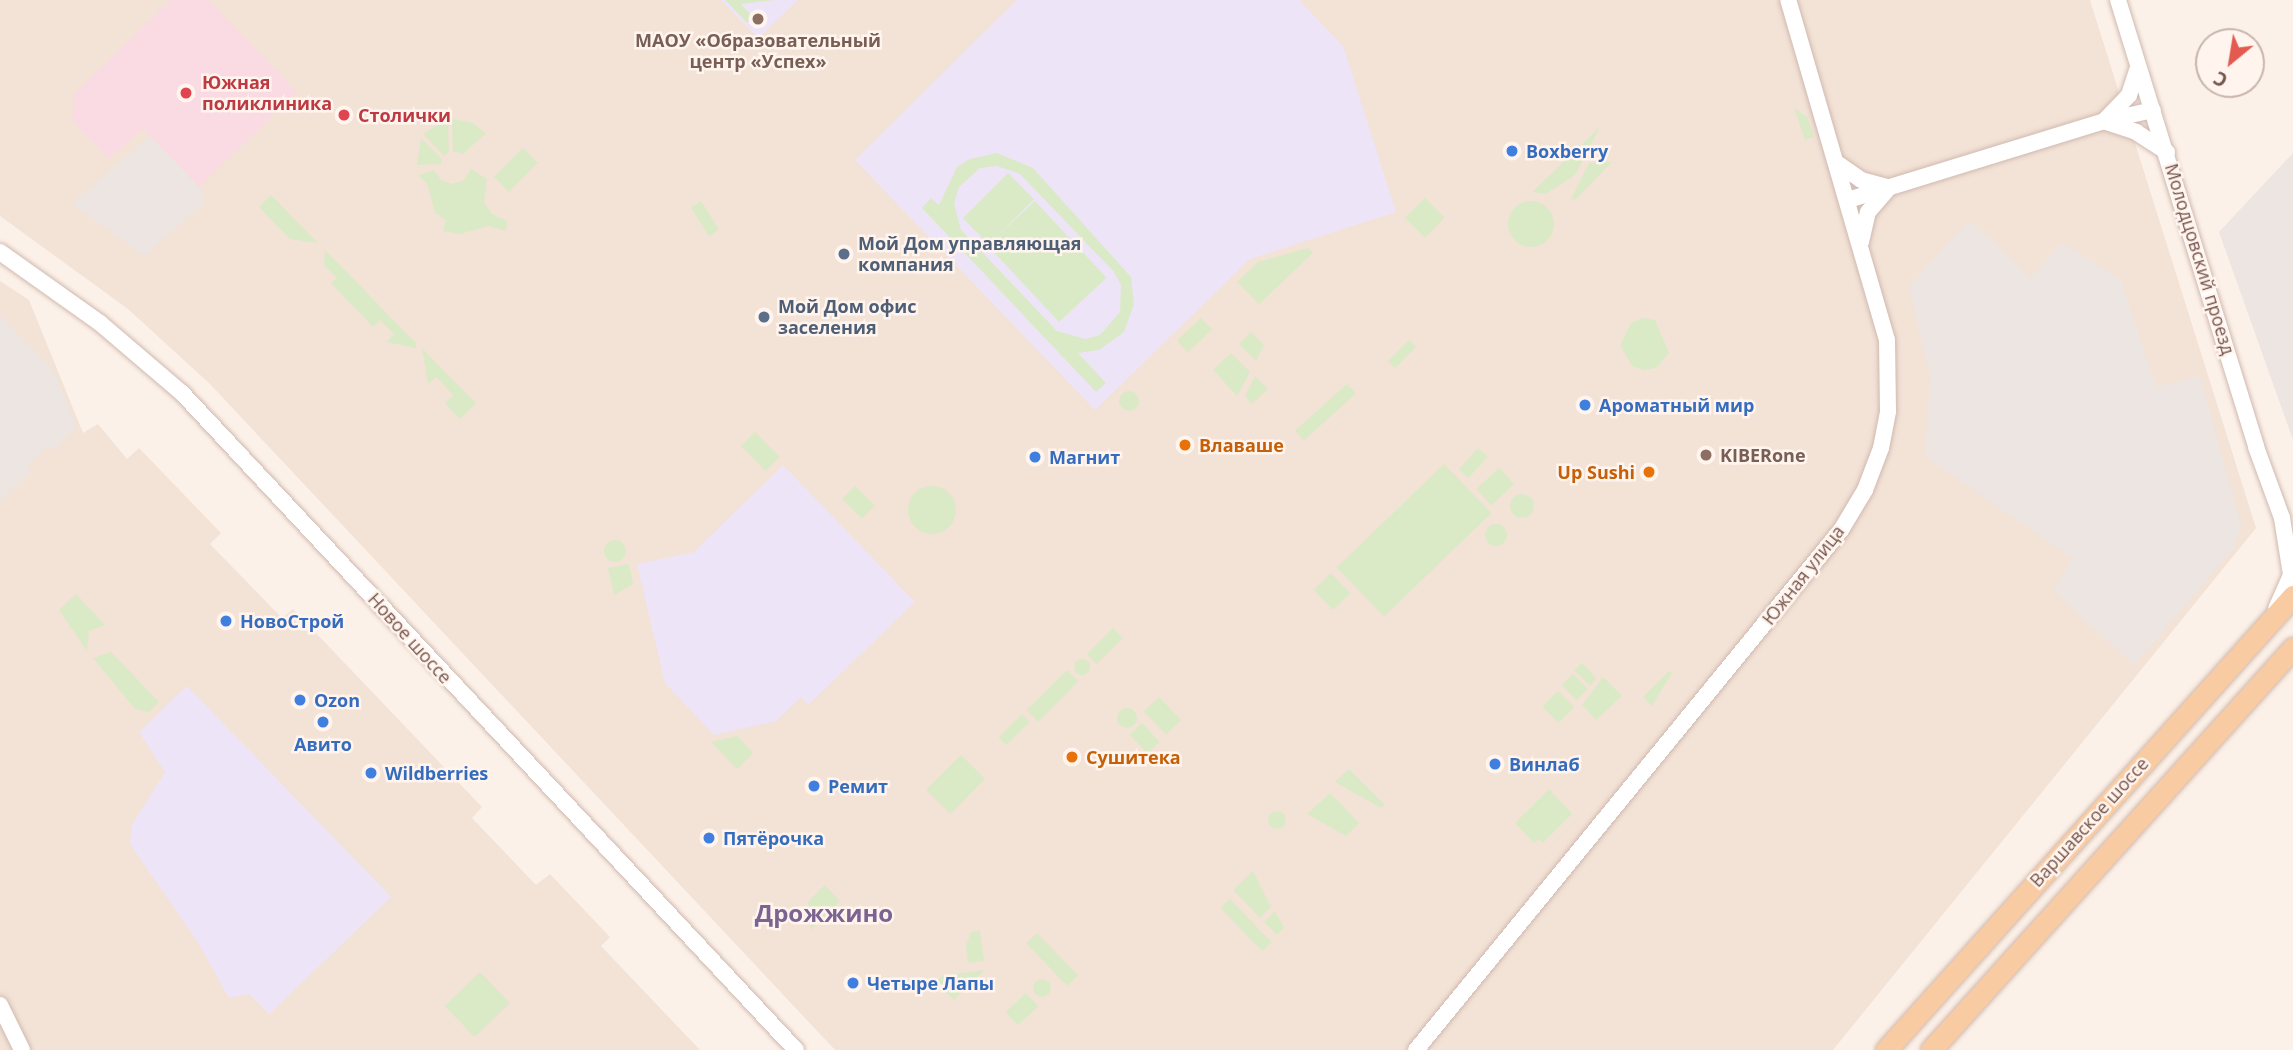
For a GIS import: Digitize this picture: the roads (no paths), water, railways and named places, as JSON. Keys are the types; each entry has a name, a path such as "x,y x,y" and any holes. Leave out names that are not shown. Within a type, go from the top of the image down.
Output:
{"main road":[{"name":"Варшавское шоссе","path":"1886,1050 2293,596"},
{"name":"Варшавское шоссе","path":"1931,1050 2293,648"}],"street":[{"name":"Южная улица","path":"1416,1050 1841,530 1865,490 1888,411 1889,355 1848,201 1788,0"},
{"name":"Молодцовский проезд","path":"2118,0 2256,447 2288,521 2291,575 2270,622"},
{"path":"2104,121 2129,95 2139,65"},
{"path":"1848,201 2104,121 2153,110"},
{"path":"2104,121 2136,132 2167,152"},
{"path":"1837,163 1861,180 1891,187"},
{"path":"1860,244 1868,212 1891,187"},
{"name":"Новое шоссе","path":"0,252 100,323 182,393 796,1050"},
{"path":"0,1005 22,1050"}],"place":[{"name":"МАОУ «Образовательный центр «Успех»","path":"758,19"},
{"name":"Южная поликлиника","path":"186,93"},
{"name":"Столички","path":"344,115"},
{"name":"Boxberry","path":"1512,151"},
{"name":"Мой Дом управляющая компания","path":"844,254"},
{"name":"Мой Дом офис заселения","path":"764,317"},
{"name":"Ароматный мир","path":"1585,405"},
{"name":"Влаваше","path":"1185,445"},
{"name":"KIBERone","path":"1706,455"},
{"name":"Магнит","path":"1035,457"},
{"name":"Up Sushi","path":"1649,472"},
{"name":"НовоСтрой","path":"226,621"},
{"name":"Ozon","path":"300,700"},
{"name":"Авито","path":"323,722"},
{"name":"Сушитека","path":"1072,757"},
{"name":"Винлаб","path":"1495,764"},
{"name":"Wildberries","path":"371,773"},
{"name":"Ремит","path":"814,786"},
{"name":"Пятёрочка","path":"709,838"},
{"name":"Четыре Лапы","path":"853,983"}],"district":[{"name":"Дрожжино","path":"824,913"}]}
